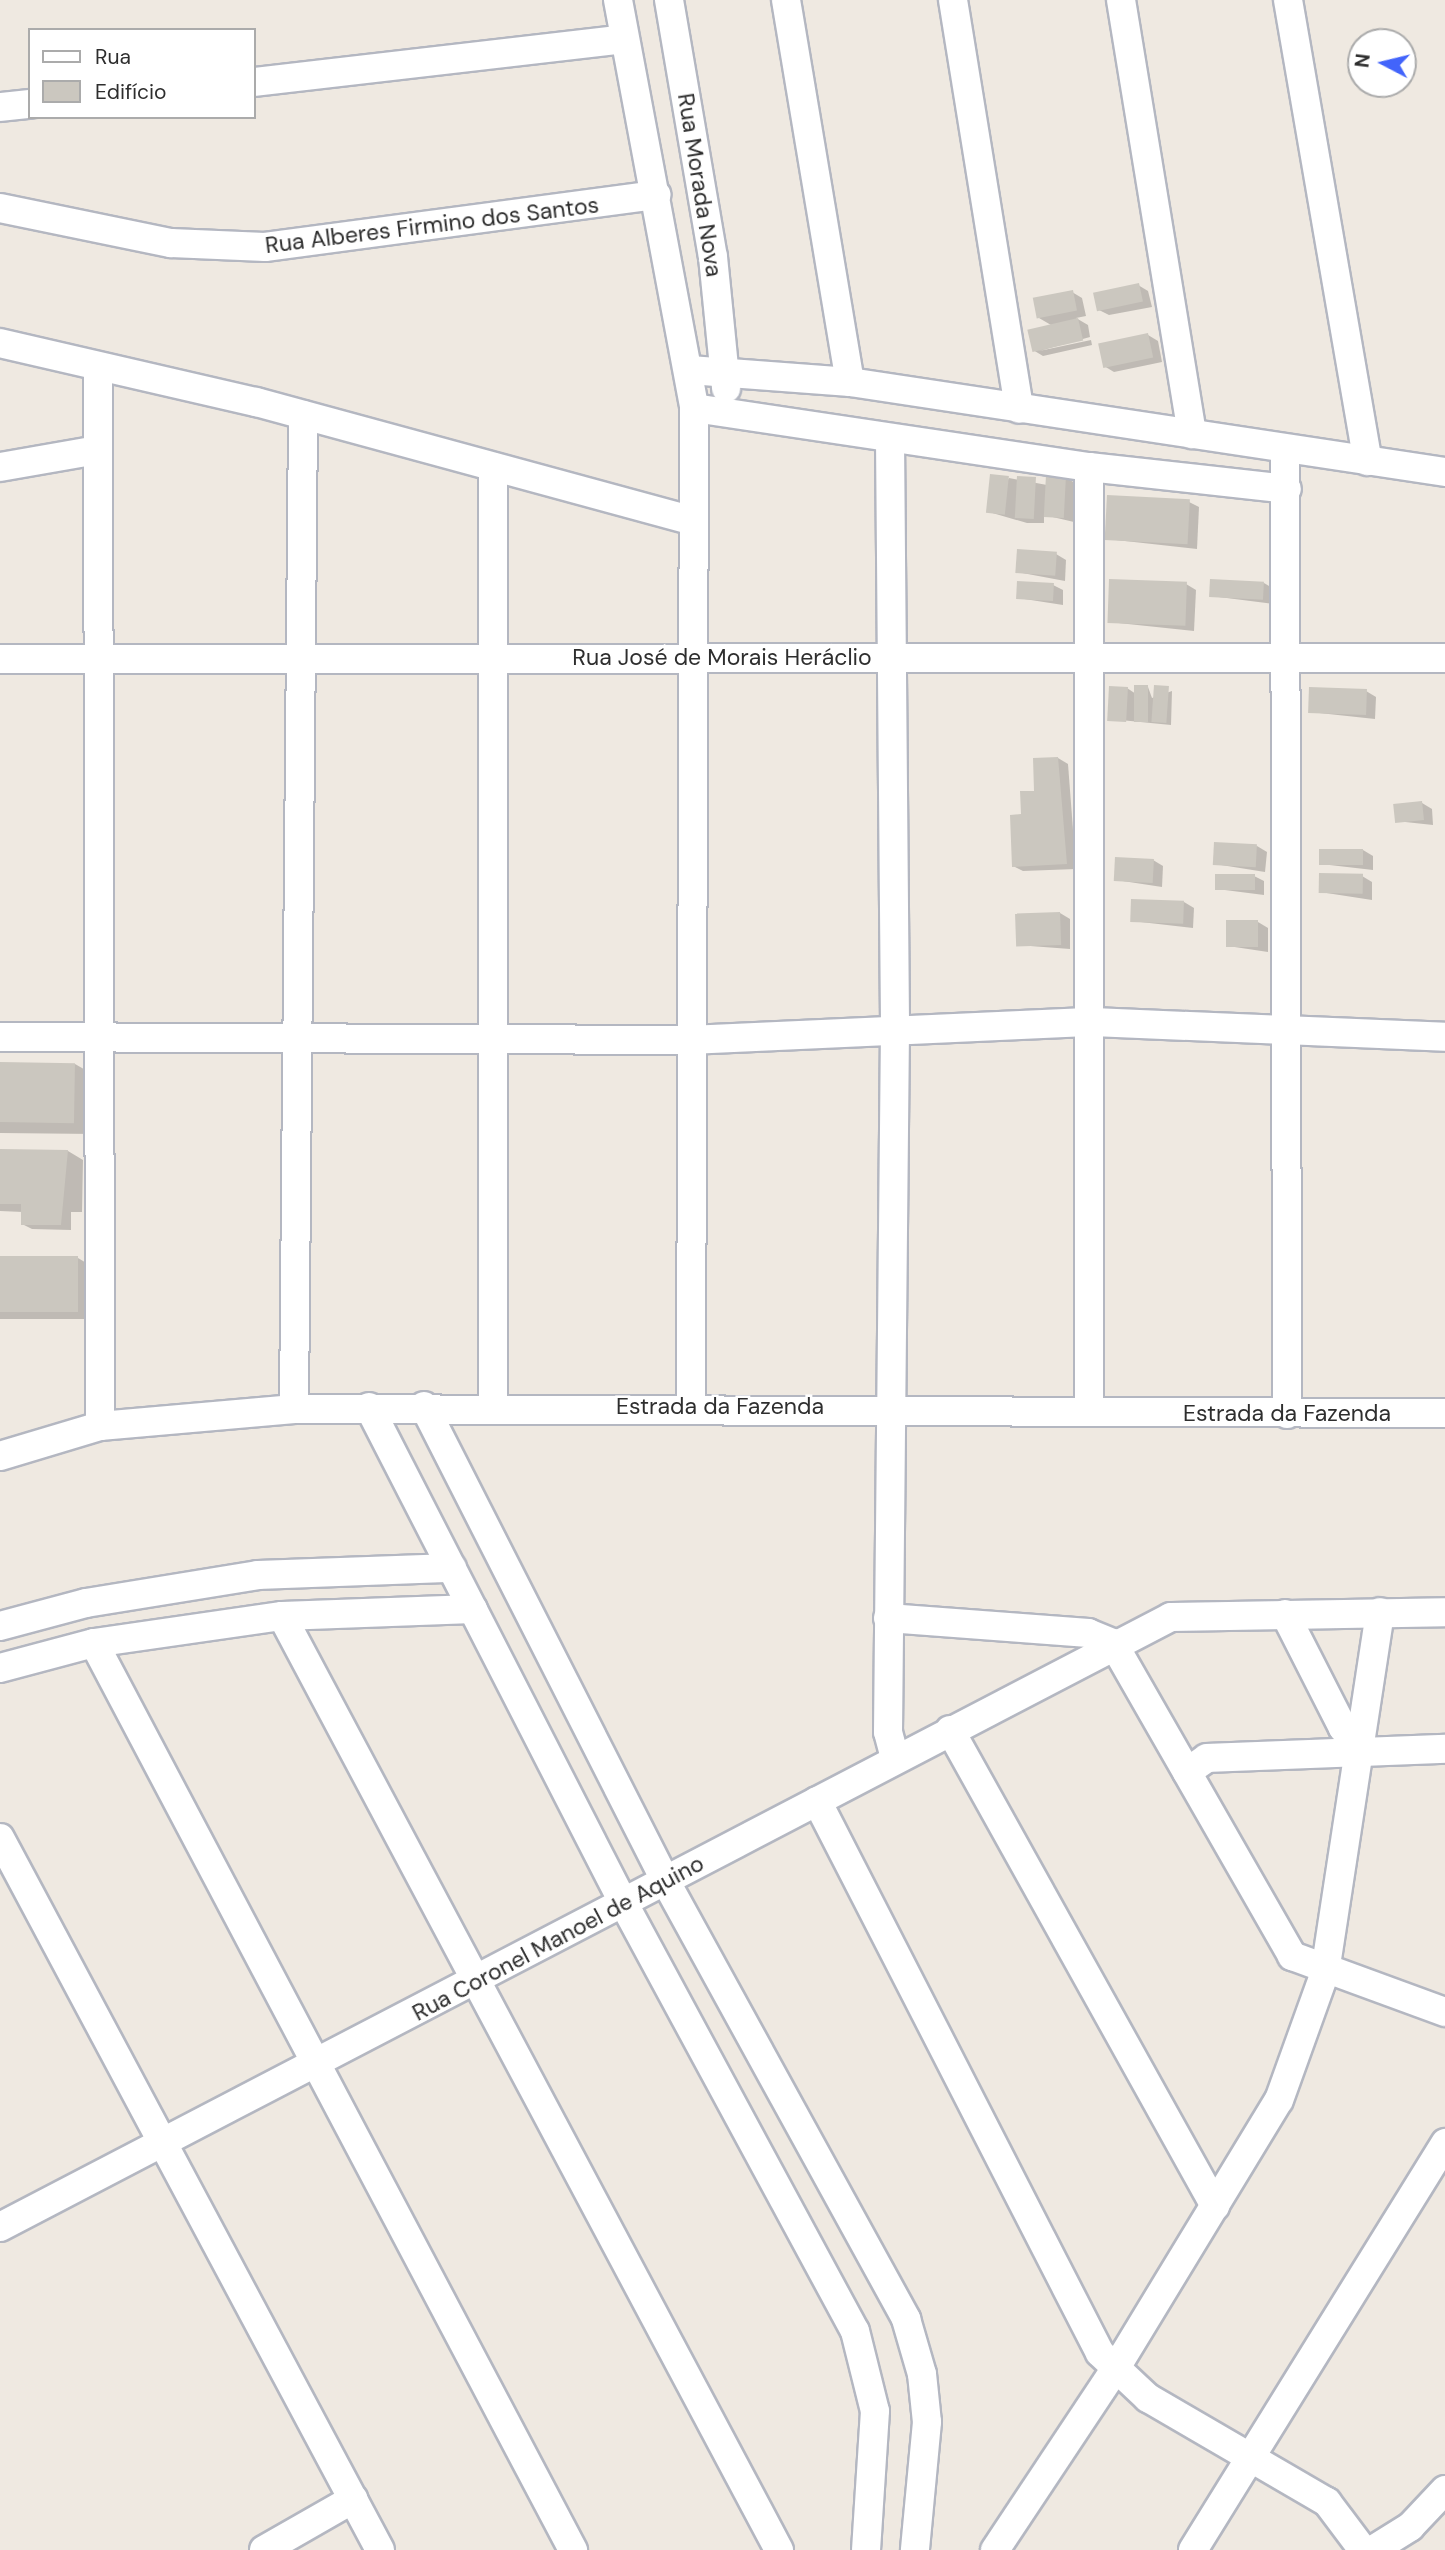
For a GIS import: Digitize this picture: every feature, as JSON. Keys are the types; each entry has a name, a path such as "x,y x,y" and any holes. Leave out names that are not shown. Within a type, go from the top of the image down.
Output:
{"street":[{"path":"618,0 690,370 694,408 690,520 691,1407"},
{"name":"Rua Morada Nova","path":"669,0 713,257 727,414"},
{"path":"786,0 849,382"},
{"path":"953,0 1018,409"},
{"path":"1121,0 1192,434"},
{"path":"1288,0 1368,461"},
{"path":"256,82 624,39"},
{"path":"0,107 28,104"},
{"name":"Rua Alberes Firmino dos Santos","path":"0,208 171,243 265,247 657,195"},
{"path":"1,335 98,368 303,415 690,520"},
{"path":"98,368 95,656 100,1426"},
{"path":"690,370 849,382 1445,472"},
{"path":"694,408 1089,467 1287,489"},
{"path":"294,1409 295,1037 303,415"},
{"path":"890,439 895,658 888,1732 895,1759"},
{"path":"1285,449 1289,657 1287,1414"},
{"path":"0,467 97,450"},
{"path":"493,467 493,1405"},
{"path":"1089,467 1087,658 1093,1022 1089,1411"},
{"name":"Rua José de Morais Heráclio","path":"0,659 299,654 690,660 1445,658"},
{"path":"0,1037 689,1040 1093,1022 1445,1037"},
{"name":"Estrada da Fazenda","path":"0,1456 100,1426 294,1409 493,1405 889,1407 1287,1414 1445,1413"},
{"path":"424,1406 666,1882 905,2319 922,2374 927,2422 915,2550"},
{"path":"369,1407 624,1903 863,2348 875,2411 866,2550"},
{"path":"0,1626 86,1603 258,1575 452,1568"},
{"path":"0,1668 94,1643 282,1616 473,1609"},
{"path":"995,2550 1114,2371 1279,2100 1325,1972 1364,1751 1380,1612"},
{"name":"Rua Coronel Manoel de Aquino","path":"3,2217 166,2140 318,2063 666,1882 1113,1643 1171,1617 1445,1612"},
{"path":"1285,1614 1343,1728 1364,1751"},
{"path":"282,1616 779,2550"},
{"path":"888,1618 1088,1633 1113,1643 1292,1956 1325,1972 1445,2012"},
{"path":"94,1643 573,2550"},
{"path":"950,1730 1215,2206"},
{"path":"1187,1772 1208,1758 1445,1749"},
{"path":"817,1801 1114,2371 1189,2423 1253,2455 1327,2502 1363,2550"},
{"path":"0,1838 166,2140 380,2550"},
{"path":"1193,2550 1445,2143"},
{"path":"1373,2550 1410,2527 1445,2490"},
{"path":"264,2550 353,2499"}],"building":[{"path":"1139,283 1143,302 1097,311 1093,293"},
{"path":"1073,290 1077,311 1037,318 1033,298"},
{"path":"1078,318 1083,340 1033,352 1027,330"},
{"path":"1148,333 1153,357 1103,368 1098,344"},
{"path":"990,474 1009,476 1005,515 986,513"},
{"path":"1046,475 1066,476 1064,518 1044,517"},
{"path":"1017,476 1036,477 1034,519 1015,518"},
{"path":"1107,495 1190,499 1188,544 1105,540"},
{"path":"1017,549 1057,552 1055,576 1015,573"},
{"path":"1109,579 1187,582 1185,626 1107,623"},
{"path":"1210,579 1264,582 1263,600 1209,597"},
{"path":"1017,581 1054,583 1053,601 1016,599"},
{"path":"1134,685 1148,685 1148,722 1134,722"},
{"path":"1154,685 1169,686 1166,723 1151,722"},
{"path":"1109,686 1128,687 1126,722 1107,721"},
{"path":"1309,687 1367,689 1366,715 1308,713"},
{"path":"1058,757 1067,864 1012,867 1010,815 1021,814 1020,791 1034,791 1033,758"},
{"path":"1422,801 1424,820 1395,823 1393,804"},
{"path":"1214,842 1257,844 1256,867 1213,865"},
{"path":"1319,849 1363,849 1363,865 1319,865"},
{"path":"1115,857 1154,859 1153,883 1114,881"},
{"path":"1319,873 1363,874 1363,894 1319,893"},
{"path":"1215,874 1255,874 1255,890 1215,890"},
{"path":"1131,899 1184,901 1183,924 1130,922"},
{"path":"1060,912 1061,945 1016,947 1015,914"},
{"path":"1226,920 1258,920 1258,947 1226,947"},
{"path":"0,1062 75,1063 74,1123 0,1122"},
{"path":"0,1149 68,1150 61,1225 21,1225 21,1204 0,1204"},
{"path":"0,1256 78,1256 78,1312 0,1312"}]}
